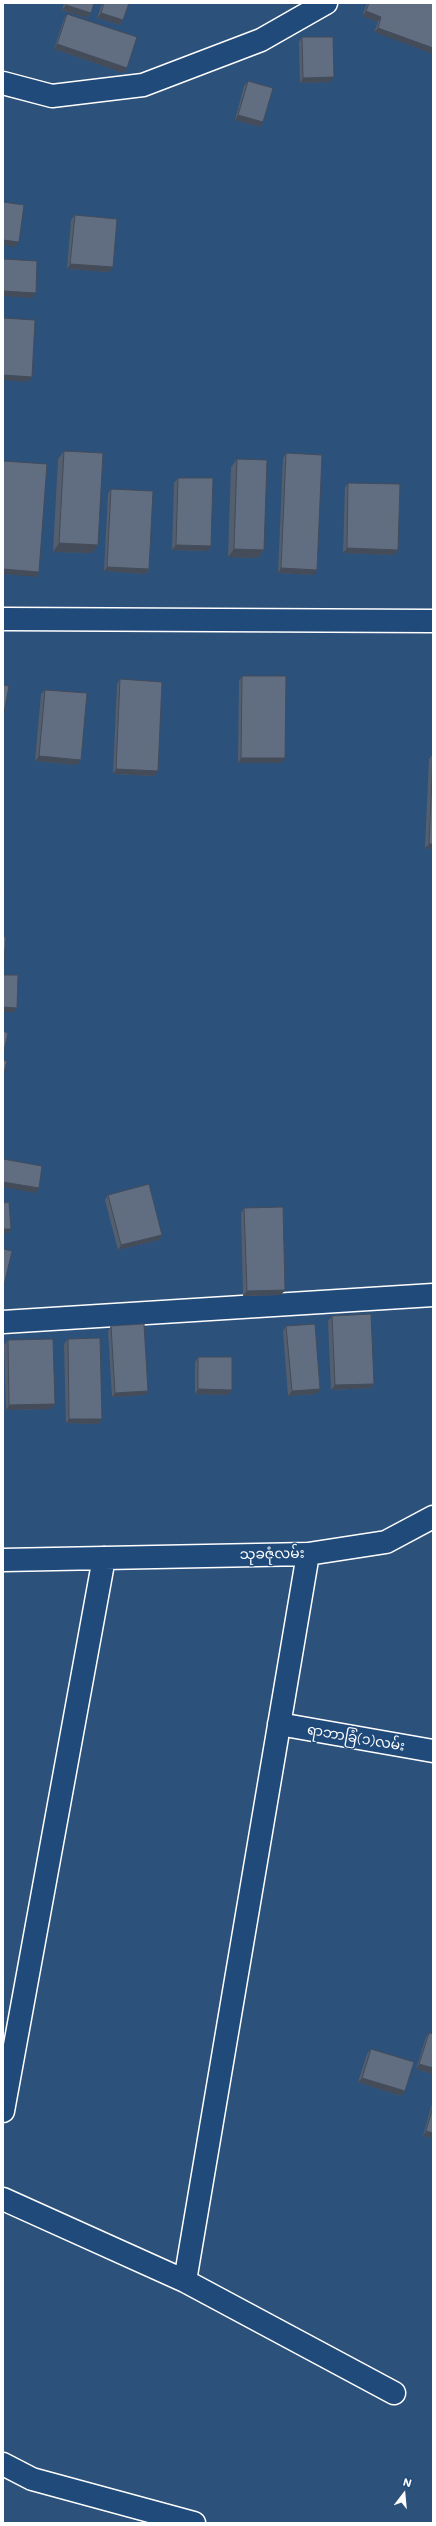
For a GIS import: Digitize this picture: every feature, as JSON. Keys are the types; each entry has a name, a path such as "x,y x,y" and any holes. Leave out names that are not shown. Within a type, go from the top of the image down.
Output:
{"street":[{"path":"3,83 52,96 143,85 262,40 326,3"},
{"path":"3,619 433,621"},
{"path":"3,1322 433,1295"},
{"name":"သုခဇုံလမ်း","path":"3,1560 308,1554 386,1542 433,1517"},
{"path":"184,2281 308,1554"},
{"path":"3,2111 104,1558"},
{"name":"ရာဘာခြံ(၁)လမ်း","path":"279,1724 433,1751"},
{"path":"3,2199 184,2281 394,2393"},
{"path":"3,2464 32,2479 194,2523"}],"building":[{"path":"66,3 94,3 91,13 66,5"},
{"path":"104,3 129,3 123,20 101,13"},
{"path":"369,3 433,3 433,48 378,28 381,17 366,11"},
{"path":"67,14 137,37 127,68 57,44"},
{"path":"302,37 333,37 334,77 303,78"},
{"path":"248,81 273,88 263,122 238,115"},
{"path":"3,202 24,205 19,242 3,240"},
{"path":"75,215 117,219 113,267 70,264"},
{"path":"3,259 37,261 36,293 3,291"},
{"path":"3,318 35,320 32,377 3,375"},
{"path":"64,451 103,453 98,545 59,543"},
{"path":"286,453 322,455 317,570 281,568"},
{"path":"237,459 267,460 264,550 234,549"},
{"path":"3,461 47,464 39,572 3,569"},
{"path":"178,478 213,478 211,546 176,545"},
{"path":"348,483 400,484 398,550 347,548"},
{"path":"111,489 153,491 149,569 107,567"},
{"path":"242,676 286,676 285,758 241,758"},
{"path":"120,679 162,682 158,771 116,769"},
{"path":"3,685 9,686 3,718"},
{"path":"45,690 87,693 81,760 39,756"},
{"path":"433,754 433,844 429,844"},
{"path":"3,937 6,937 3,971"},
{"path":"3,975 18,975 17,1008 3,1007"},
{"path":"3,1031 8,1033 3,1055"},
{"path":"3,1060 7,1061 3,1077"},
{"path":"3,1159 42,1166 39,1188 3,1182"},
{"path":"149,1184 162,1235 121,1245 108,1195"},
{"path":"9,1202 11,1229 3,1229 3,1203"},
{"path":"283,1207 285,1290 247,1291 244,1208"},
{"path":"3,1249 12,1251 4,1285 3,1285"},
{"path":"371,1314 374,1384 335,1385 332,1316"},
{"path":"144,1324 148,1391 115,1393 111,1326"},
{"path":"315,1324 320,1389 292,1391 286,1326"},
{"path":"100,1338 102,1419 69,1419 68,1339"},
{"path":"53,1339 55,1404 9,1405 8,1340"},
{"path":"198,1357 232,1357 232,1390 198,1389"},
{"path":"429,2033 433,2034 433,2068 419,2064"},
{"path":"371,2049 414,2062 405,2091 362,2078"},
{"path":"433,2107 433,2133 426,2131"}]}
